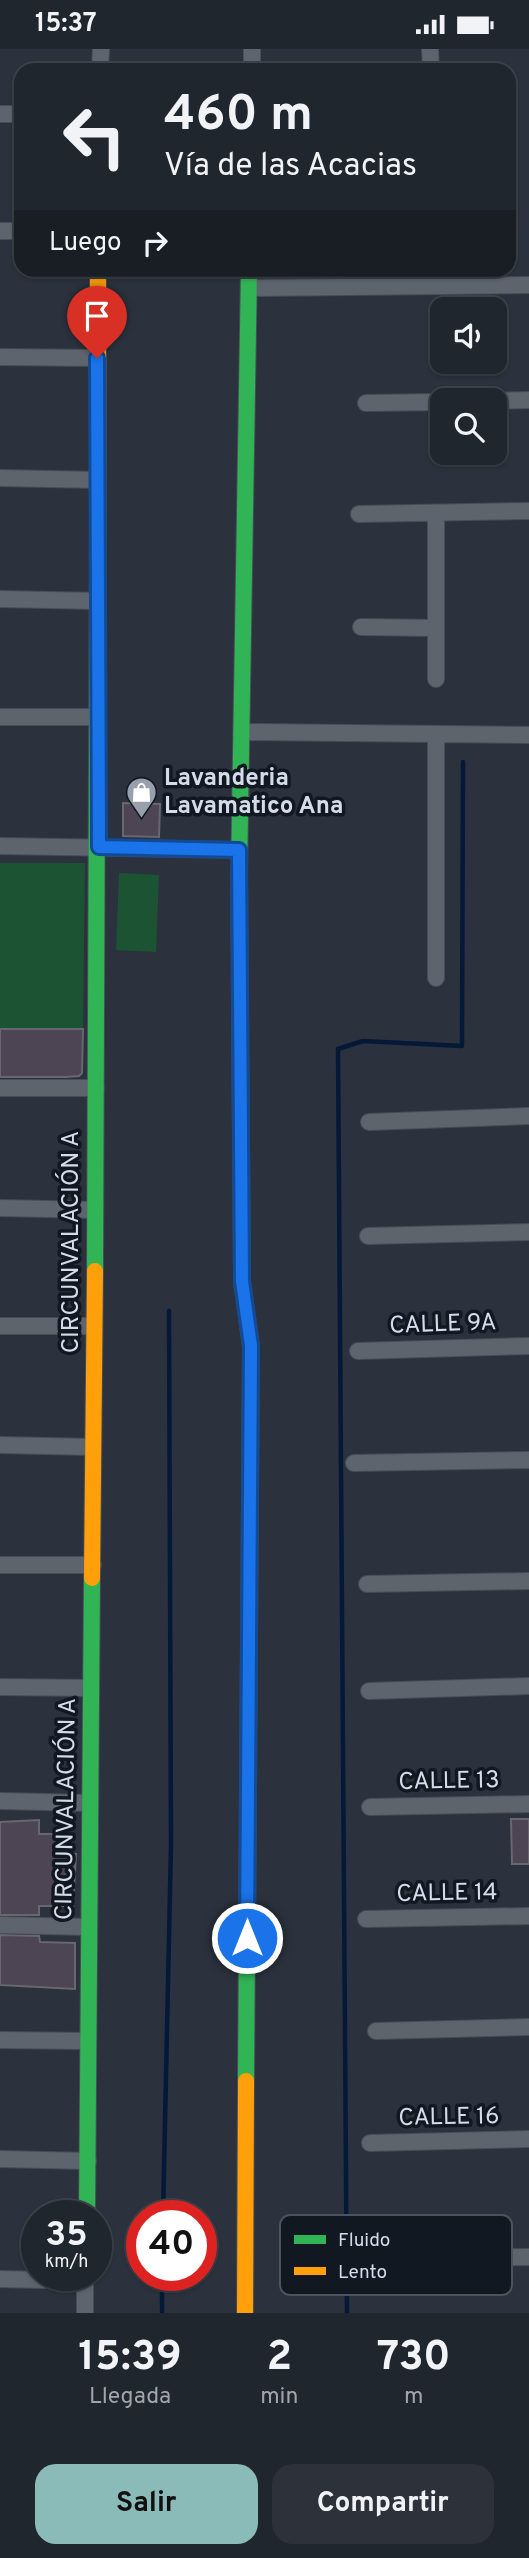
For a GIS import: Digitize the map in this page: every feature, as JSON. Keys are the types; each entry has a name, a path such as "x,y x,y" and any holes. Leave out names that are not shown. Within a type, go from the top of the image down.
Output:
{"street":[{"name":"CIRCUNVALACIÓN A","path":"87,2200 88,1803 93,1565 99,847 98,277"},
{"path":"245,2313 251,1346 242,1281 239,850 250,277"},
{"path":"433,277 433,286"},
{"path":"249,288 529,285"},
{"path":"0,357 97,358"},
{"path":"507,401 529,400"},
{"path":"366,403 430,402"},
{"path":"0,478 97,480"},
{"path":"359,514 529,511"},
{"path":"436,514 436,679"},
{"path":"0,599 98,601"},
{"path":"361,627 436,628"},
{"path":"0,717 97,717"},
{"path":"243,732 529,735"},
{"path":"436,734 436,978"},
{"path":"0,846 239,850"},
{"path":"0,1088 96,1088"},
{"path":"369,1122 529,1116"},
{"path":"0,1208 95,1210"},
{"path":"368,1236 529,1232"},
{"path":"0,1326 94,1326"},
{"name":"CALLE 9A","path":"358,1350 529,1346"},
{"path":"0,1445 93,1447"},
{"path":"354,1463 529,1460"},
{"path":"0,1565 93,1565"},
{"path":"367,1584 529,1581"},
{"path":"369,1691 529,1686"},
{"path":"0,1687 91,1688"},
{"path":"0,1801 88,1803"},
{"name":"CALLE 13","path":"370,1807 529,1804"},
{"name":"CALLE 14","path":"366,1919 529,1916"},
{"path":"0,1926 88,1927"},
{"path":"376,2031 529,2027"},
{"path":"0,2040 87,2041"},
{"name":"CALLE 16","path":"370,2143 529,2139"},
{"path":"0,2159 88,2161"},
{"path":"0,2279 21,2279"},
{"path":"85,2291 85,2313"}],"green space":[{"path":"0,863 85,863 83,1029 0,1029"},
{"path":"119,873 159,875 156,952 116,950"}],"building":[{"name":"Lavanderia Lavamatico Ana","path":"123,803 160,804 159,837 123,836"},
{"path":"0,1029 83,1029 82,1073 79,1076 66,1077 0,1077"},
{"path":"511,1819 529,1819 529,1864 512,1864"},
{"path":"39,1820 39,1834 71,1834 72,1854 76,1854 73,1906 39,1906 39,1915 0,1915 0,1822"},
{"path":"0,1935 39,1936 40,1942 75,1943 75,1989 0,1985"}],"waterway":[{"path":"346,2215 338,1049 363,1041 462,1046 463,762"},
{"path":"163,2200 171,1845 169,1311"},
{"path":"162,2291 162,2313"},
{"path":"347,2295 347,2313"}],"traffic: fast":[{"path":"239,875 249,277"},
{"path":"95,1271 98,503"},
{"path":"241,1141 242,1281 251,1347 246,2081"},
{"path":"87,2200 92,1578"}],"traffic: slow":[{"path":"98,277 98,503"},
{"path":"239,875 241,1141"},
{"path":"92,1578 95,1271"},
{"path":"245,2313 246,2081"}],"place":[{"name":"Lavanderia Lavamatico Ana","path":"141,820"}],"route":[{"path":"97,358 99,847 239,850 242,1281 251,1346 247,1938"}]}
